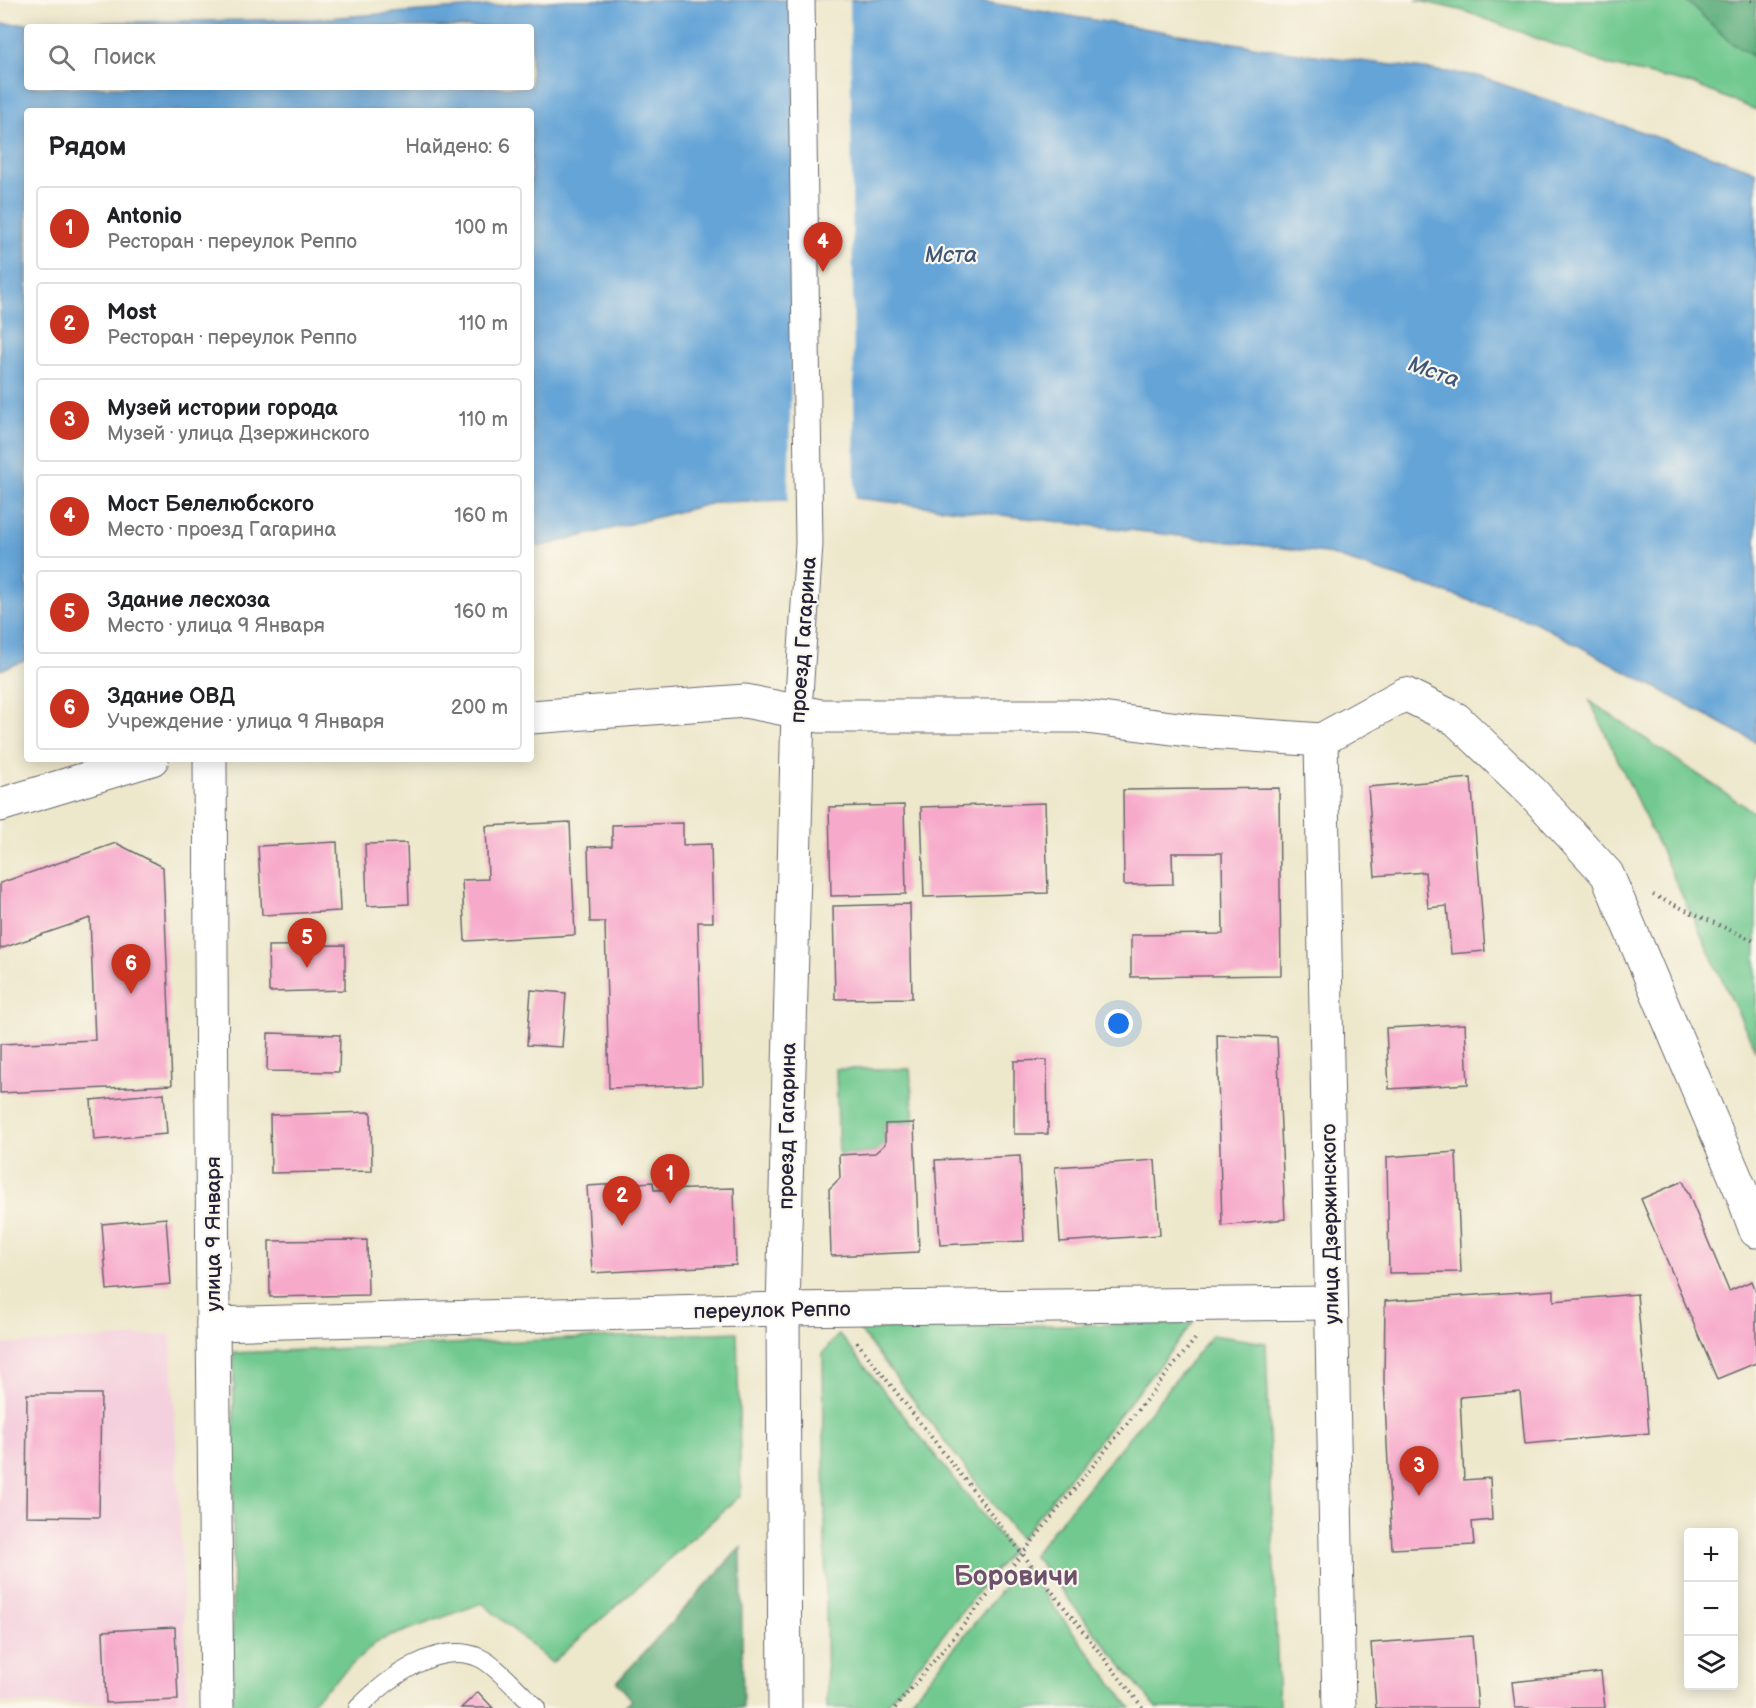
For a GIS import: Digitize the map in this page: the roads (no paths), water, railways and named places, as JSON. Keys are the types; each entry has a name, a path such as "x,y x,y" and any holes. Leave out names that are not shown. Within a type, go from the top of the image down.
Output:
{"street":[{"name":"проезд Гагарина","path":"786,1708 783,1309 798,710 809,544 801,0"},
{"path":"534,717 745,701 820,716 1078,716 1195,731 1321,740 1405,694 1456,719 1533,793 1607,874 1756,1231"},
{"name":"улица Дзержинского","path":"1321,740 1339,1708"},
{"path":"0,804 142,762"},
{"name":"улица 9 Января","path":"210,762 218,1708"},
{"name":"переулок Реппо","path":"213,1324 830,1308 1331,1303"}],"lane":[{"path":"358,1708 400,1673 432,1657 457,1652 482,1658 536,1708"}],"water":[{"name":"Мста","path":"566,0 972,0 1283,51 1478,76 1747,168 1756,172 1756,742 1535,622 1325,553 856,498 717,502 539,547 534,543 534,108 24,108 24,661 0,670 0,24 314,19"}],"place":[{"name":"Мост Белелюбского","path":"823,272"},
{"name":"Здание лесхоза","path":"307,968"},
{"name":"Здание ОВД","path":"131,994"},
{"name":"Antonio","path":"670,1204"},
{"name":"Most","path":"622,1226"},
{"name":"Музей истории города","path":"1419,1496"}],"district":[{"name":"Боровичи","path":"1016,1576"}]}
